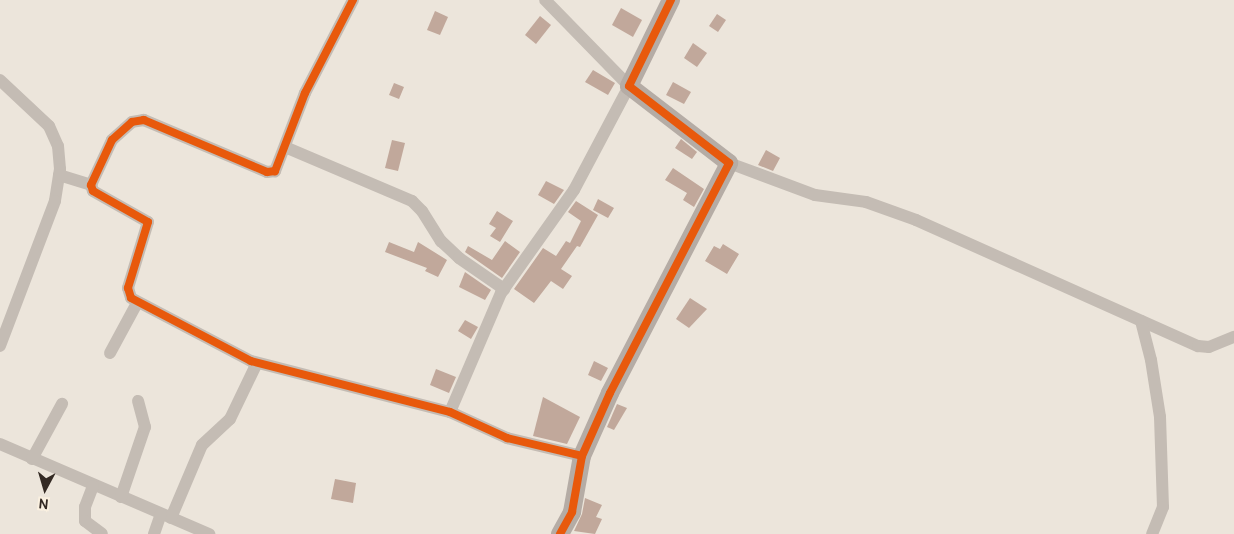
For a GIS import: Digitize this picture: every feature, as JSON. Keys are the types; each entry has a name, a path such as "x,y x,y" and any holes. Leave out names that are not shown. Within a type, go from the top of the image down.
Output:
{"street":[{"path":"90,186 112,140 136,120 144,120 267,172 277,168 308,88 353,0"},
{"path":"545,0 628,86 729,163 815,195 866,202 916,220 1204,348 1234,338"},
{"path":"450,412 504,289 574,190 671,0"},
{"path":"0,80 54,134 59,175 55,202 0,346"},
{"path":"285,147 412,201 447,247 504,289"},
{"path":"560,534 572,512 582,456 610,394 729,163"},
{"path":"59,175 90,186 93,191 148,222 128,288 131,298 137,302 257,362 450,412 507,438 582,456"},
{"path":"110,353 137,302"},
{"path":"1141,321 1151,360 1160,417 1163,507 1152,534"},
{"path":"154,534 166,516 202,445 230,419 257,362"},
{"path":"121,497 145,427 138,401"},
{"path":"32,459 62,404"},
{"path":"0,444 93,486 209,534"},
{"path":"93,486 85,507 85,521 102,534"}],"building":[{"path":"621,8 642,20 633,37 612,25"},
{"path":"435,11 448,17 440,35 427,30"},
{"path":"717,14 726,20 718,32 709,26"},
{"path":"540,16 551,25 536,44 525,35"},
{"path":"693,43 707,53 697,67 684,58"},
{"path":"593,70 615,83 608,95 585,82"},
{"path":"673,82 691,92 684,104 666,95"},
{"path":"394,83 404,87 399,99 389,95"},
{"path":"681,139 697,152 692,159 675,148"},
{"path":"392,140 405,143 398,171 385,168"},
{"path":"766,150 780,158 773,171 758,165"},
{"path":"673,168 704,189 694,207 683,200 687,193 665,180"},
{"path":"546,181 564,190 554,204 538,195"},
{"path":"598,199 614,208 608,218 593,210"},
{"path":"576,201 598,215 580,247 577,246 561,269 572,276 563,289 551,281 534,303 514,289 543,248 556,256 566,241 570,243 581,221 568,212"},
{"path":"497,211 513,221 500,242 490,236 496,228 489,224"},
{"path":"505,241 520,252 502,278 465,252 468,246 492,260"},
{"path":"389,242 414,252 418,242 447,260 438,277 425,271 427,268 385,252"},
{"path":"723,244 739,254 727,274 705,261 714,246 720,249"},
{"path":"465,272 491,290 485,300 459,287"},
{"path":"690,298 707,309 689,328 676,319"},
{"path":"465,320 478,327 471,339 458,331"},
{"path":"594,361 608,368 601,381 588,375"},
{"path":"436,369 456,377 449,393 430,385"},
{"path":"543,397 580,417 567,444 533,436"},
{"path":"617,404 627,408 614,430 607,427"},
{"path":"335,479 356,483 353,503 331,499"},
{"path":"585,498 602,505 596,517 602,519 595,534 574,531 582,514"}],"cycle path":[{"path":"353,0 305,93 275,171 267,172 144,120 132,122 112,140 91,185 93,191 148,222 128,288 131,298 251,361 450,412 507,438 582,456"},
{"path":"560,534 572,512 582,456 610,393 729,163 629,86 671,0"}]}
